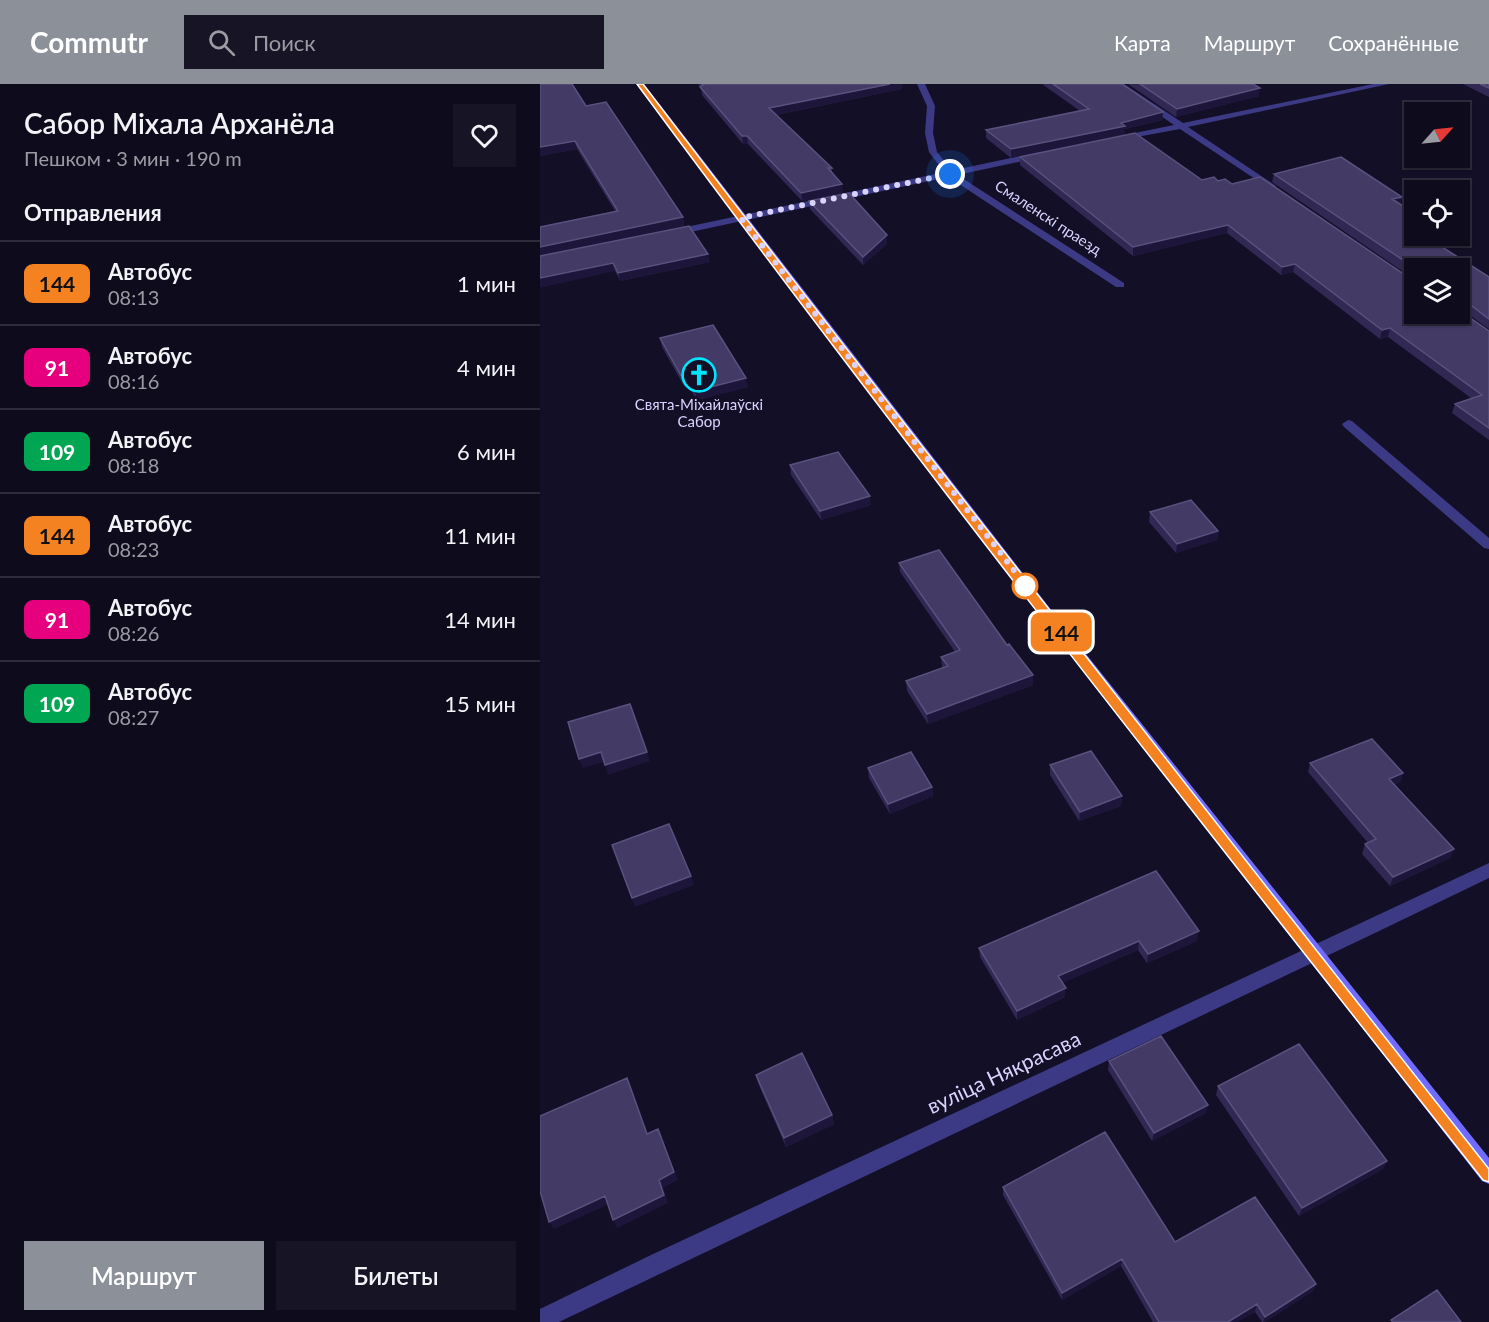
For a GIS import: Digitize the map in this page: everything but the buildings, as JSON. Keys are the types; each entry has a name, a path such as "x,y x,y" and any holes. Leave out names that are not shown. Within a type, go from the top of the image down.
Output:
{"main road":[{"path":"640,84 877,396 1314,955 1489,1174"}],"street":[{"name":"Смаленскі праезд","path":"921,84 931,106 929,134 933,152 950,174 1120,285"},
{"path":"1119,84 1278,192"},
{"path":"1112,140 1385,84"},
{"path":"661,236 1054,152"},
{"path":"1348,424 1489,545"},
{"name":"вуліца Някрасава","path":"540,1320 737,1223 1314,955 1489,870"}],"bus line":[{"name":"144","path":"640,84 870,387 1314,955 1489,1174"}],"place":[{"name":"Свята-Міхайлаўскі Сабор","path":"699,375"}],"route":[{"path":"950,174 741,218 1030,591 1025,586"}]}
